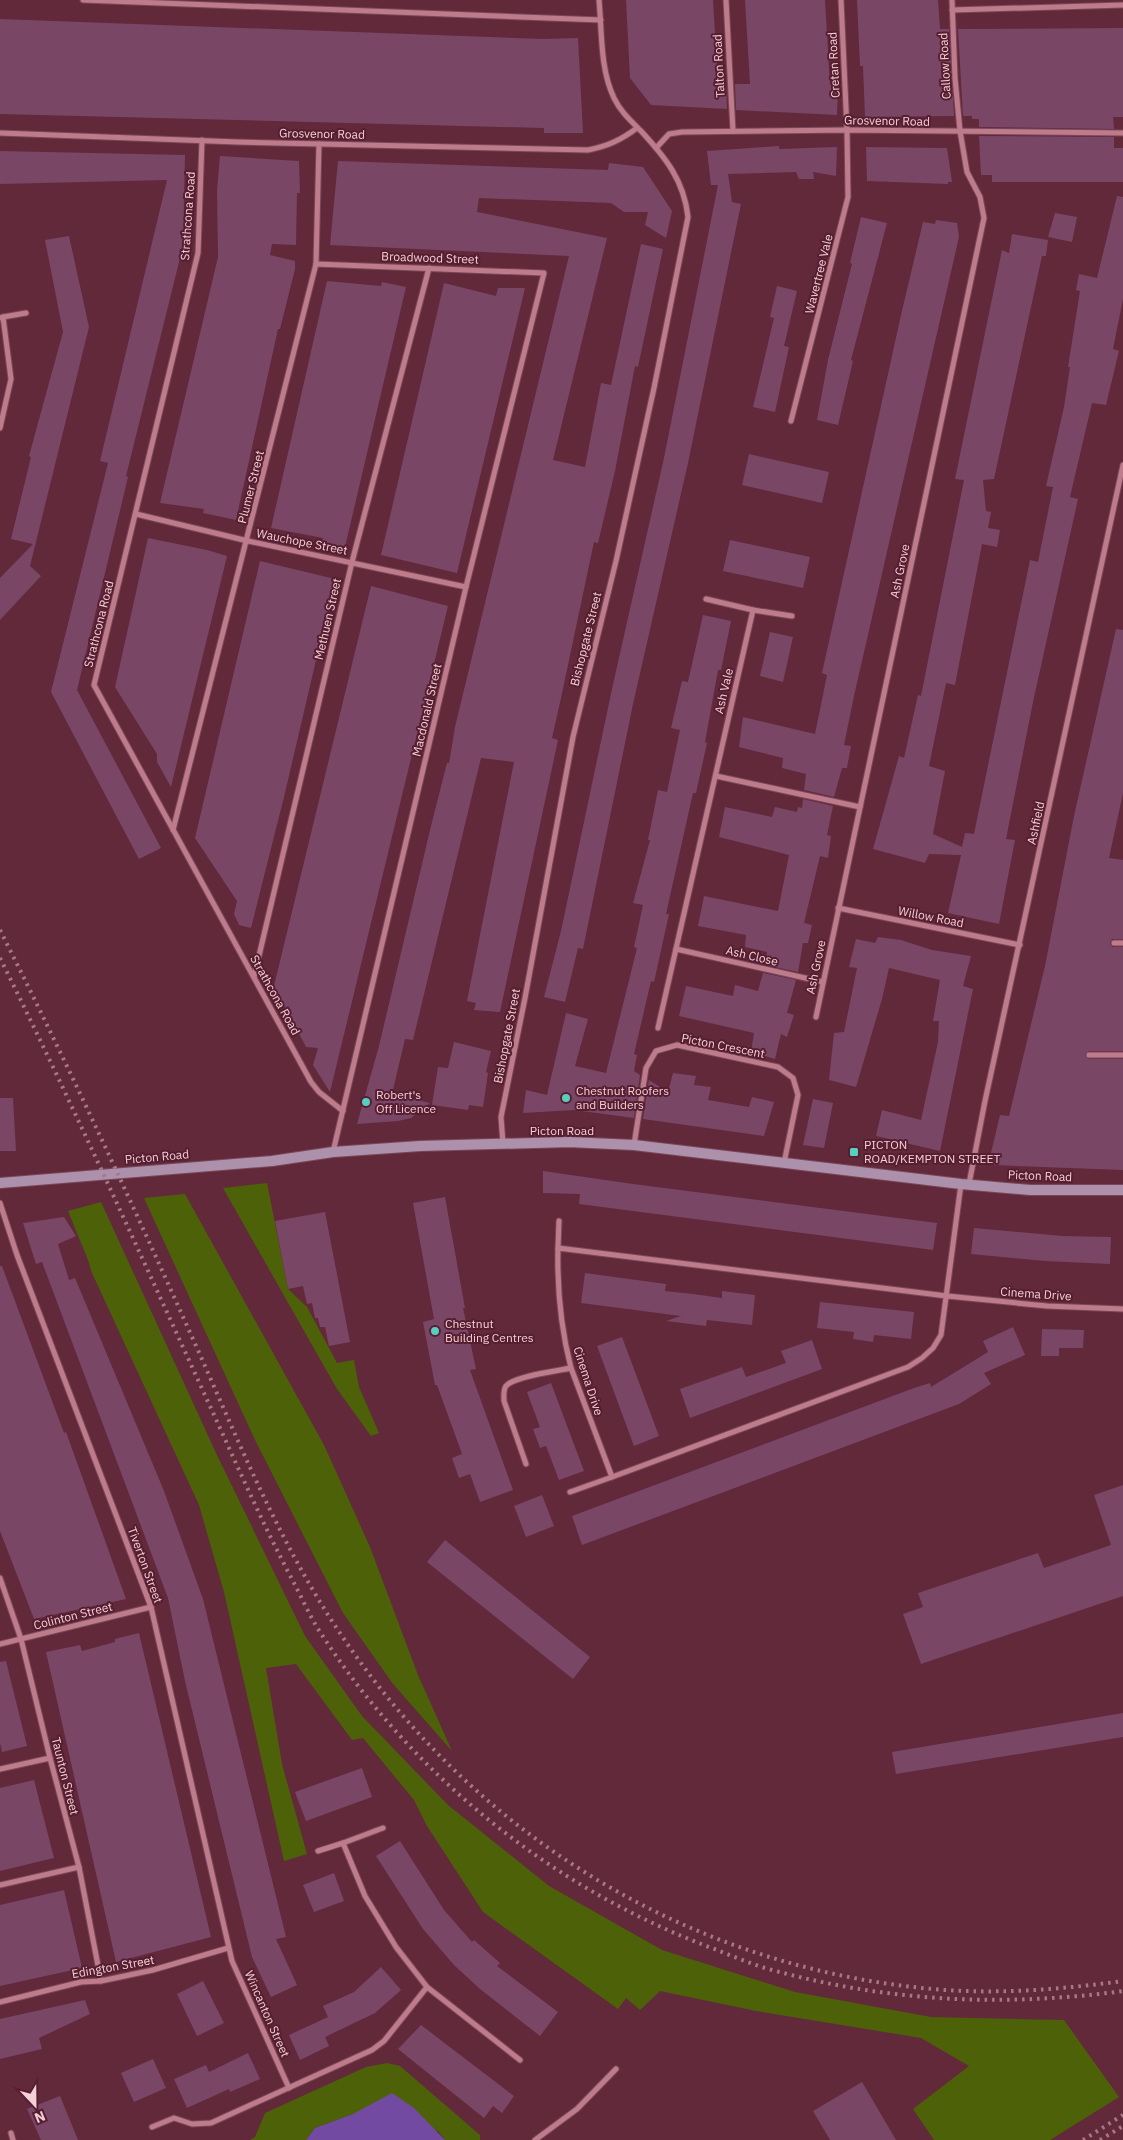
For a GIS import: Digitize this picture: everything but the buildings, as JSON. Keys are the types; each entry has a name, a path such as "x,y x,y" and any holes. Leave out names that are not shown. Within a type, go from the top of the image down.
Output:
{"main road":[{"name":"Picton Road","path":"0,1183 272,1161 333,1152 420,1146 569,1142 634,1145 1030,1190 1123,1190"}],"street":[{"path":"84,0 601,20"},
{"name":"Bishopgate Street","path":"502,1144 502,1117 573,737 620,542 688,216 687,204 680,182 671,165 637,128 614,99 606,75 599,0"},
{"name":"Talton Road","path":"726,0 733,131"},
{"name":"Cretan Road","path":"840,0 847,130"},
{"name":"Callow Road","path":"952,0 955,78 960,132"},
{"path":"952,10 1123,5"},
{"name":"Grosvenor Road","path":"0,132 319,144 588,150 604,147 621,140 637,128"},
{"name":"Grosvenor Road","path":"656,148 669,134 682,132 847,130 1123,133"},
{"name":"Wavertree Vale","path":"792,421 848,198 847,130"},
{"name":"Ash Grove","path":"816,1016 984,218 980,197 967,172 960,132"},
{"name":"Strathcona Road","path":"202,140 198,253 94,685 311,1082 319,1092 343,1111"},
{"name":"Plumer Street","path":"173,830 248,541 316,264 319,144"},
{"name":"Broadwood Street","path":"316,264 544,273"},
{"name":"Methuen Street","path":"254,977 352,562 429,268"},
{"name":"Macdonald Street","path":"333,1152 466,587 544,273"},
{"path":"0,428 11,379 1,318 26,313"},
{"name":"Ashfield","path":"965,1184 1020,944 1123,465"},
{"name":"Wauchope Street","path":"136,514 248,541 466,587"},
{"path":"706,599 753,610 792,616"},
{"name":"Ash Vale","path":"658,1028 753,610"},
{"path":"716,776 860,807"},
{"name":"Willow Road","path":"838,908 1020,944"},
{"path":"1114,943 1123,943"},
{"name":"Ash Close","path":"676,949 823,982"},
{"name":"Picton Crescent","path":"634,1145 646,1068 656,1051 677,1045 778,1067 793,1078 798,1095 784,1163"},
{"path":"1089,1055 1123,1055"},
{"path":"570,1492 908,1367 922,1358 933,1348 940,1335 965,1184"},
{"name":"Tiverton Street","path":"0,1203 17,1255 151,1607 228,1948"},
{"path":"558,1248 560,1221"},
{"name":"Cinema Drive","path":"612,1477 570,1368 562,1328 557,1275 558,1248 947,1296 1047,1306 1123,1309"},
{"path":"526,1464 504,1401 504,1392 507,1385 515,1380 570,1368"},
{"name":"Taunton Street","path":"0,1578 22,1639 78,1867 101,1981"},
{"name":"Colinton Street","path":"0,1644 151,1607"},
{"path":"0,1769 50,1758"},
{"path":"318,1851 383,1828"},
{"path":"343,1843 365,1896 396,1947 427,1987 520,2060"},
{"path":"0,1885 78,1867"},
{"name":"Edington Street","path":"0,2002 81,1982 101,1981 167,1967 228,1948"},
{"name":"Wincanton Street","path":"228,1948 232,1961 289,2088"},
{"path":"152,2128 174,2118 192,2124 211,2123 372,2050 384,2041 427,1987"},
{"path":"535,2140 577,2109 616,2069"},
{"path":"10,2133 13,2140"}],"green space":[{"path":"267,1183 288,1289 307,1307 337,1363 354,1360 359,1387 379,1433 371,1436 337,1389 223,1188"},
{"path":"185,1194 324,1445 370,1547 418,1675 452,1751 393,1684 343,1613 255,1440 144,1198"},
{"path":"101,1202 216,1453 305,1636 362,1716 448,1805 549,1886 662,1950 795,1992 931,2017 1064,2020 1119,2097 1050,2140 934,2140 913,2109 969,2066 921,2038 756,2011 660,1991 640,2010 626,1998 618,2009 483,1912 427,1826 414,1800 363,1738 352,1740 296,1664 266,1668 282,1764 307,1854 284,1861 224,1592 199,1505 92,1273 68,1211"},
{"path":"387,2063 400,2066 480,2135 480,2140 445,2140 438,2131 353,2114 315,2128 306,2140 250,2140 255,2137 265,2113 366,2067"}],"shaded area":[{"path":"392,2093 414,2108 445,2140 306,2140 315,2128 353,2114"}],"railway":[{"path":"0,930 96,1128 259,1487 299,1565 344,1639 399,1712 462,1777 530,1835 604,1884 683,1925 767,1956 854,1978 945,1990 1034,1990 1123,1981"},
{"path":"0,958 103,1174 259,1512 311,1616 322,1635 359,1687 401,1737 446,1782 494,1824 546,1862 601,1896 658,1925 765,1968 816,1981 859,1989 947,1998 990,2000 1034,1999 1123,1991"},
{"path":"1083,2140 1123,2115"},
{"path":"1100,2140 1123,2126"}],"place":[{"name":"Chestnut Roofers and Builders","path":"566,1098"},
{"name":"Robert's Off Licence","path":"366,1102"},
{"name":"PICTON ROAD/KEMPTON STREET","path":"854,1152"},
{"name":"Chestnut Building Centres","path":"435,1331"}]}
